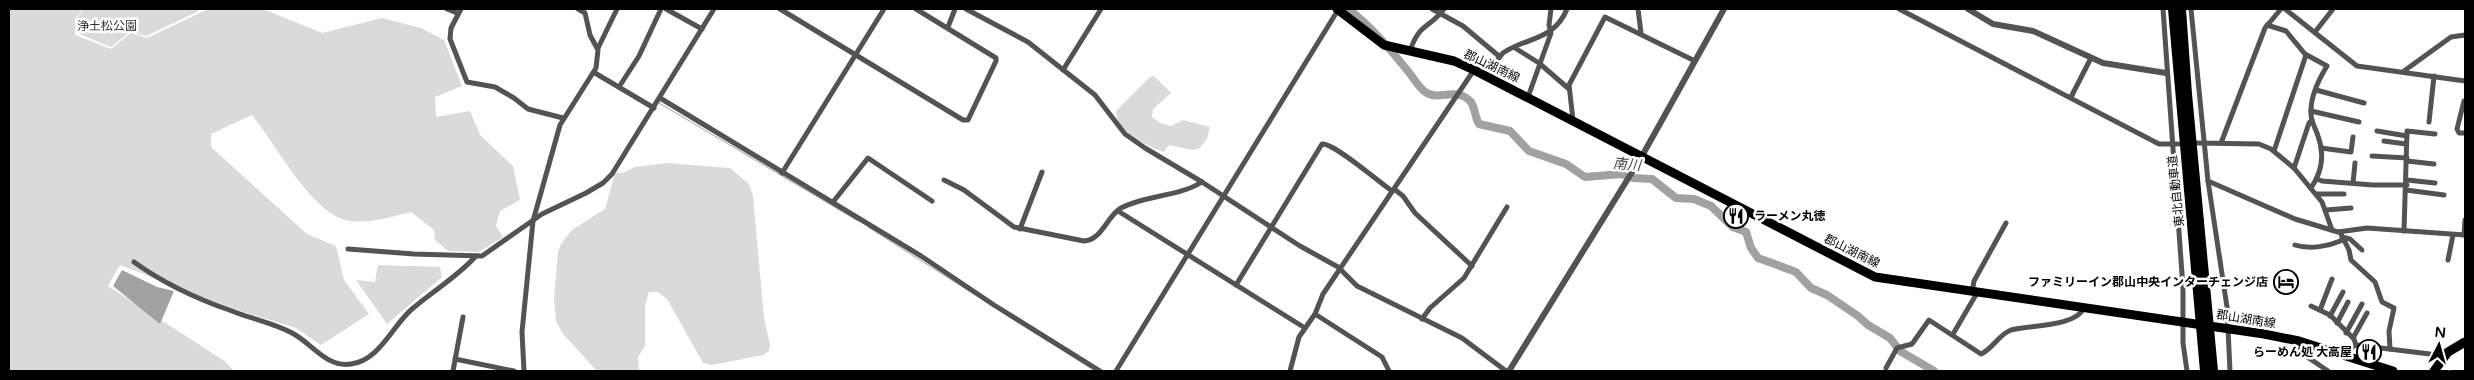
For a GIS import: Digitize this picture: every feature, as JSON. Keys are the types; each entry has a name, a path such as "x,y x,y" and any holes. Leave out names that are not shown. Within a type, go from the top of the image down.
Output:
{"highway":[{"name":"東北自動車道","path":"2173,9 2204,319 2213,371"},
{"name":"東北自動車道","path":"2181,9 2204,319"},
{"name":"東北自動車道","path":"2205,371 2206,333"}],"main road":[{"name":"郡山湖南線","path":"1338,9 1378,43 1454,61 1489,77 1866,274 1884,279 2183,322 2299,341 2394,371"},
{"path":"2434,371 2440,360 2448,352 2465,342"}],"street":[{"path":"447,9 459,11 451,28 450,39 467,82 495,87 528,109 562,118"},
{"path":"578,9 585,13 590,35 598,48"},
{"path":"524,371 522,332 533,221 562,118 595,73 598,48 617,9"},
{"path":"619,87 639,56 661,9"},
{"path":"348,249 482,256 549,209 603,184 612,174 654,108 714,9"},
{"path":"780,9 963,120 968,120 996,60 993,54 916,9"},
{"path":"782,174 884,9"},
{"path":"948,27 955,9"},
{"path":"966,9 1028,42 1095,95 1125,134 1340,270 1357,286 1474,346 1491,362 1508,371 1642,156 1724,9"},
{"path":"1063,70 1101,9"},
{"path":"1116,371 1338,9"},
{"path":"1432,9 1463,26 1500,57"},
{"path":"1410,51 1420,29 1444,9"},
{"path":"1528,97 1551,30 1549,25 1551,9"},
{"path":"1489,77 1500,57 1551,30 1562,19 1566,9"},
{"path":"1638,9 1641,33"},
{"path":"1899,9 2159,144 2175,145"},
{"path":"1968,9 1993,24 2034,31 2091,58 2117,67 2166,73"},
{"path":"2163,9 2166,73 2175,145 2184,288 2183,322 2186,371"},
{"path":"2192,9 2208,181 2228,329 2230,371"},
{"path":"2221,143 2267,25 2281,9"},
{"path":"2285,9 2357,66 2404,71 2465,81"},
{"path":"2315,32 2333,9"},
{"path":"671,10 702,29"},
{"path":"1573,120 1569,89 1605,17 1695,60"},
{"path":"2267,25 2291,35 2306,55 2327,66 2316,90 2311,111 2321,148 2320,174 2311,188"},
{"path":"2404,71 2451,37 2465,35"},
{"path":"1515,48 1540,64 1569,89"},
{"path":"2274,151 2306,55"},
{"path":"2071,97 2091,58"},
{"path":"1290,371 1299,337 1314,314 1323,294 1474,70"},
{"path":"595,73 654,108"},
{"path":"2429,122 2434,76"},
{"path":"2316,90 2364,103"},
{"path":"660,98 782,174 833,202 1100,371"},
{"path":"2464,101 2457,129 2459,133 2465,133"},
{"path":"2311,111 2359,122"},
{"path":"2294,168 2309,123 2312,120"},
{"path":"2377,131 2407,136"},
{"path":"2404,231 2407,185 2407,131 2435,134"},
{"path":"2321,148 2351,152 2353,137"},
{"path":"2384,141 2406,144"},
{"path":"1236,285 1324,143 1344,153 1402,196 1414,214 1472,266"},
{"path":"2197,143 2259,144 2274,151 2294,168 2316,194 2326,210 2332,230"},
{"path":"2372,156 2434,164"},
{"path":"833,202 868,158 932,202"},
{"path":"2353,183 2355,162"},
{"path":"1020,229 1042,172"},
{"path":"2317,179 2322,181 2407,185 2435,183"},
{"path":"944,180 964,190 1004,221 1020,229 1088,240 1099,233 1118,211 1202,182"},
{"path":"2208,181 2296,219 2332,230 2350,239 2362,250"},
{"path":"2407,185 2444,195"},
{"path":"2316,194 2344,194"},
{"path":"1422,319 1430,308 1464,278 1506,207"},
{"path":"2326,210 2352,208"},
{"path":"1118,211 1187,256 1305,328"},
{"path":"2295,245 2302,248 2331,245 2342,236 2367,228 2464,235 2465,220"},
{"path":"1953,334 1974,292 1974,281 2006,222"},
{"path":"2448,260 2453,235"},
{"path":"2342,236 2352,261 2375,282 2382,302 2394,308 2389,331 2390,349"},
{"path":"134,262 173,286 208,302 294,334 331,361 340,364 351,364 372,354 412,309 437,291 476,256"},
{"path":"2320,310 2332,279"},
{"path":"2330,316 2343,292"},
{"path":"2337,323 2348,302"},
{"path":"2346,333 2362,304"},
{"path":"2311,306 2330,316 2353,338 2356,345"},
{"path":"1886,368 1897,348 1912,344 1929,320 1982,354 2008,332 2066,320 2079,314 2084,308"},
{"path":"2353,338 2367,313"},
{"path":"1314,314 1382,357 1388,371"},
{"path":"453,371 462,317"},
{"path":"2299,341 2297,350 2328,371"},
{"path":"2348,356 2352,347 2356,345 2430,354 2440,360"},
{"path":"455,359 514,371"}],"green space":[{"path":"9,9 83,9 75,19 75,35 111,49 131,33 147,38 208,9 263,9 322,33 382,18 421,28 444,40 462,86 435,97 436,117 470,111 480,135 513,166 520,200 500,211 496,226 503,237 479,252 448,251 435,240 434,230 411,212 359,222 342,219 317,202 293,173 252,115 211,134 211,147 307,234 336,246 344,280 369,314 321,345 296,328 231,308 120,265 108,286 226,362 234,371 9,371"},
{"name":"浄土松公園","path":"84,9 191,9 199,11 146,36 130,32 111,47 77,33 76,19"},
{"path":"1154,76 1171,93 1153,109 1152,117 1160,123 1171,126 1183,120 1210,127 1207,139 1200,148 1192,150 1169,145 1164,152 1134,137 1121,125 1116,111 1150,77"},
{"path":"667,163 730,168 749,184 753,196 764,318 770,345 769,351 763,355 712,365 703,363 667,299 658,292 649,292 645,305 645,346 638,357 639,371 597,371 563,334 556,321 554,299 558,252 561,244 572,230 605,209 615,173 622,173 635,167"},
{"path":"378,265 440,267 442,277 387,324 356,280 375,282"}],"shaded area":[{"path":"122,270 157,287 174,291 160,324 113,286"}],"waterway":[{"name":"南川","path":"1348,9 1379,38 1424,91 1435,95 1453,94 1465,97 1471,102 1479,124 1510,131 1529,151 1566,164 1585,177 1622,174 1633,178 1652,179 1676,198 1694,199 1711,206 1733,227 1746,232 1751,248 1758,258 1796,272 1811,288 1827,295 1868,325 1890,338 1900,351 1934,371"},
{"path":"659,103 858,221"},
{"path":"868,227 1095,371"}],"place":[{"name":"ラーメン丸徳","path":"1736,216"},
{"name":"ファミリーイン郡山中央インターチェンジ店","path":"2286,282"},
{"name":"らーめん処 大高屋","path":"2369,352"}]}
